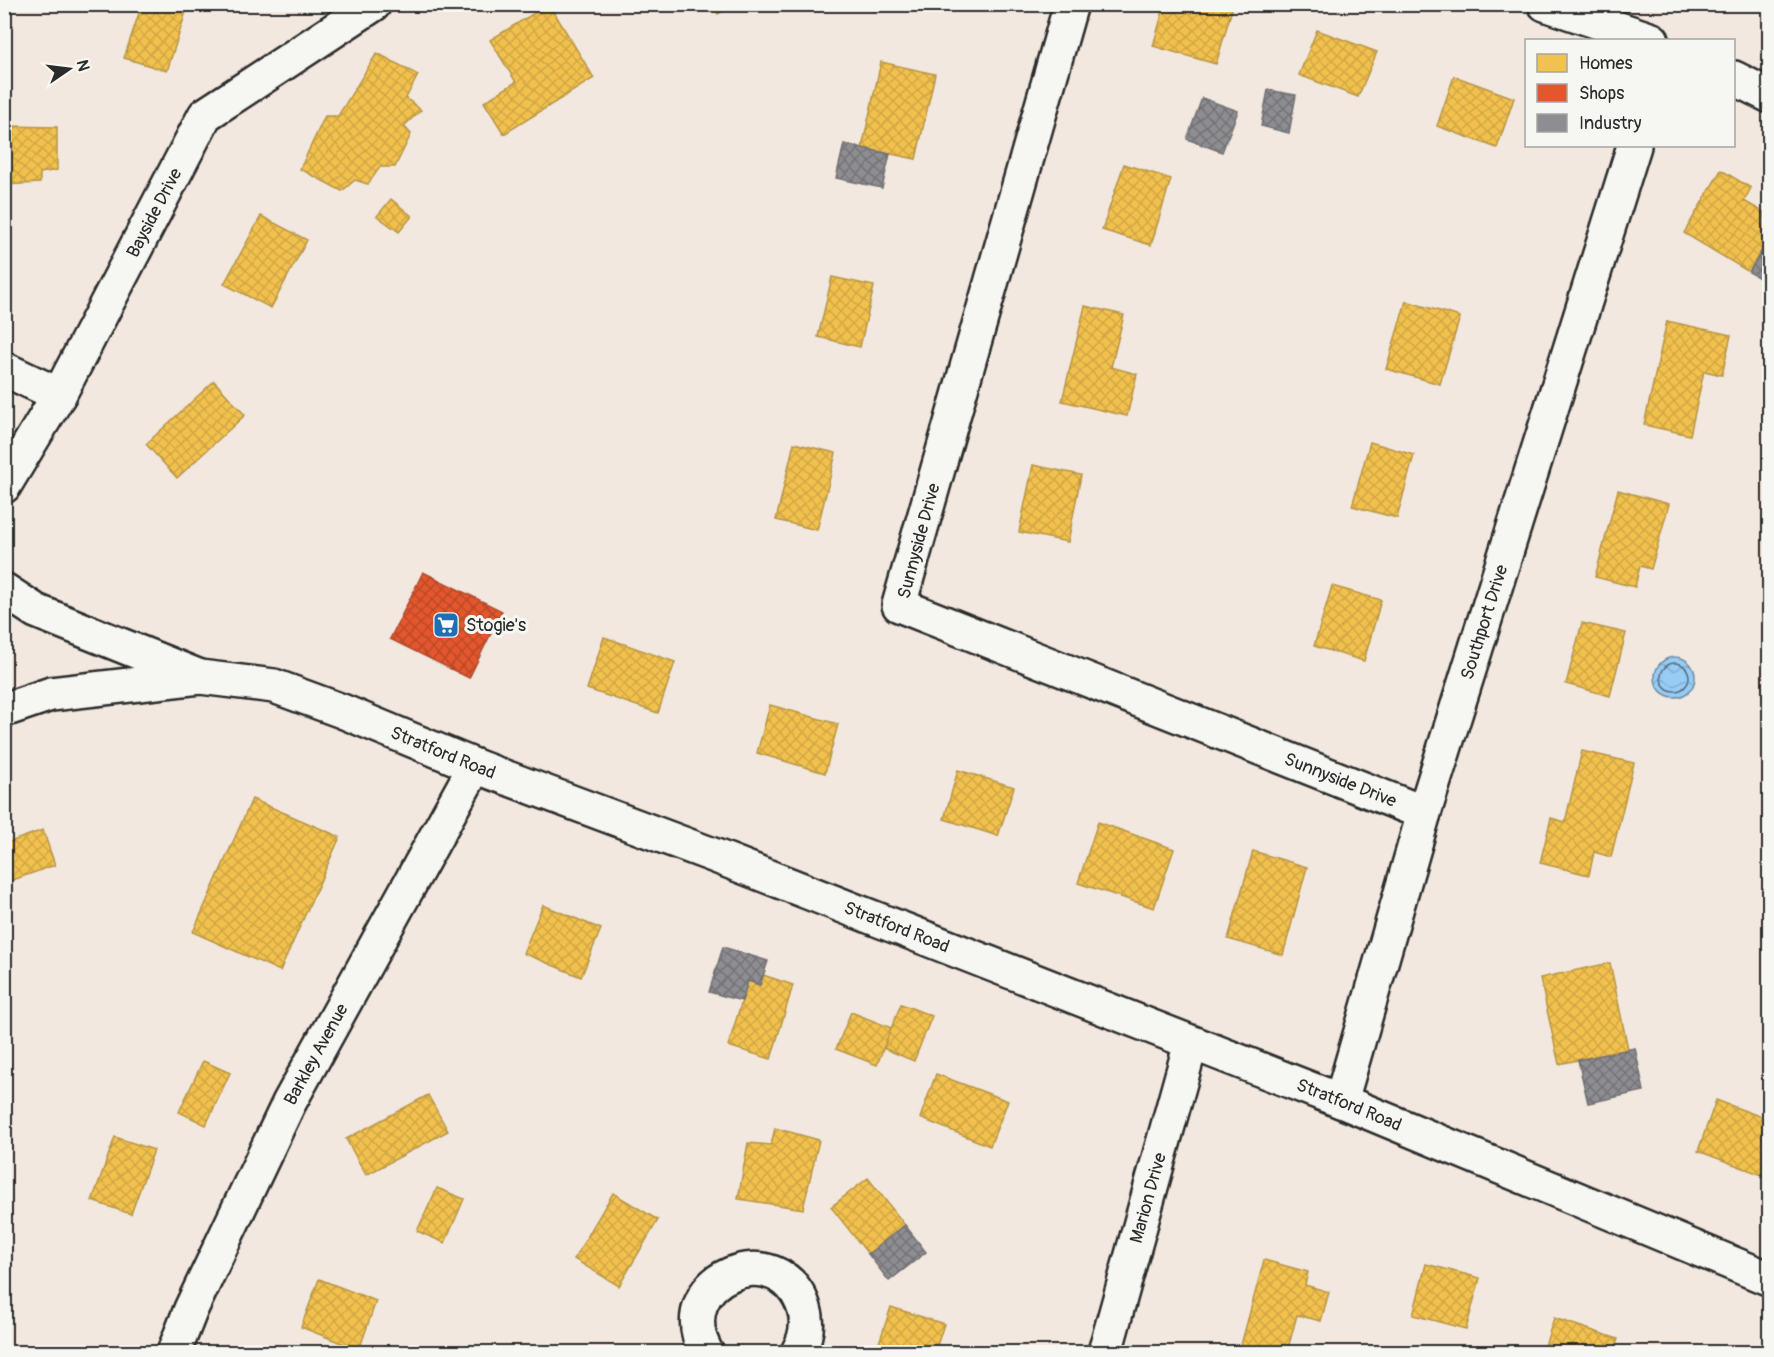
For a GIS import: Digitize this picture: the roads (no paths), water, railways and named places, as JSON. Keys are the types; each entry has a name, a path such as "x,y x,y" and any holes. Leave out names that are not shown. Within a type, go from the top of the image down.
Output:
{"street":[{"name":"Bayside Drive","path":"4,486 59,394 205,115 374,4"},
{"name":"Sunnyside Drive","path":"1071,4 899,605 1424,813"},
{"path":"1545,4 1649,39"},
{"path":"1735,78 1770,96"},
{"name":"Southport Drive","path":"1341,1101 1424,813 1634,147"},
{"path":"4,369 59,394"},
{"path":"4,590 36,611 200,677"},
{"name":"Stratford Road","path":"4,710 51,694 200,677 274,686 1341,1101 1770,1279"},
{"name":"Barkley Avenue","path":"174,1353 191,1309 289,1103 475,766"},
{"name":"Marion Drive","path":"1105,1353 1191,1042"},
{"path":"706,1353 699,1341 697,1323 700,1305 709,1288 723,1276 740,1270 758,1269 776,1274 790,1284 801,1299 806,1316 806,1334 798,1353"}],"water":[{"path":"1675,657 1689,663 1695,677 1689,691 1675,697 1661,691 1655,677 1661,663"}],"place":[{"name":"Stogie's","path":"446,625"}]}
